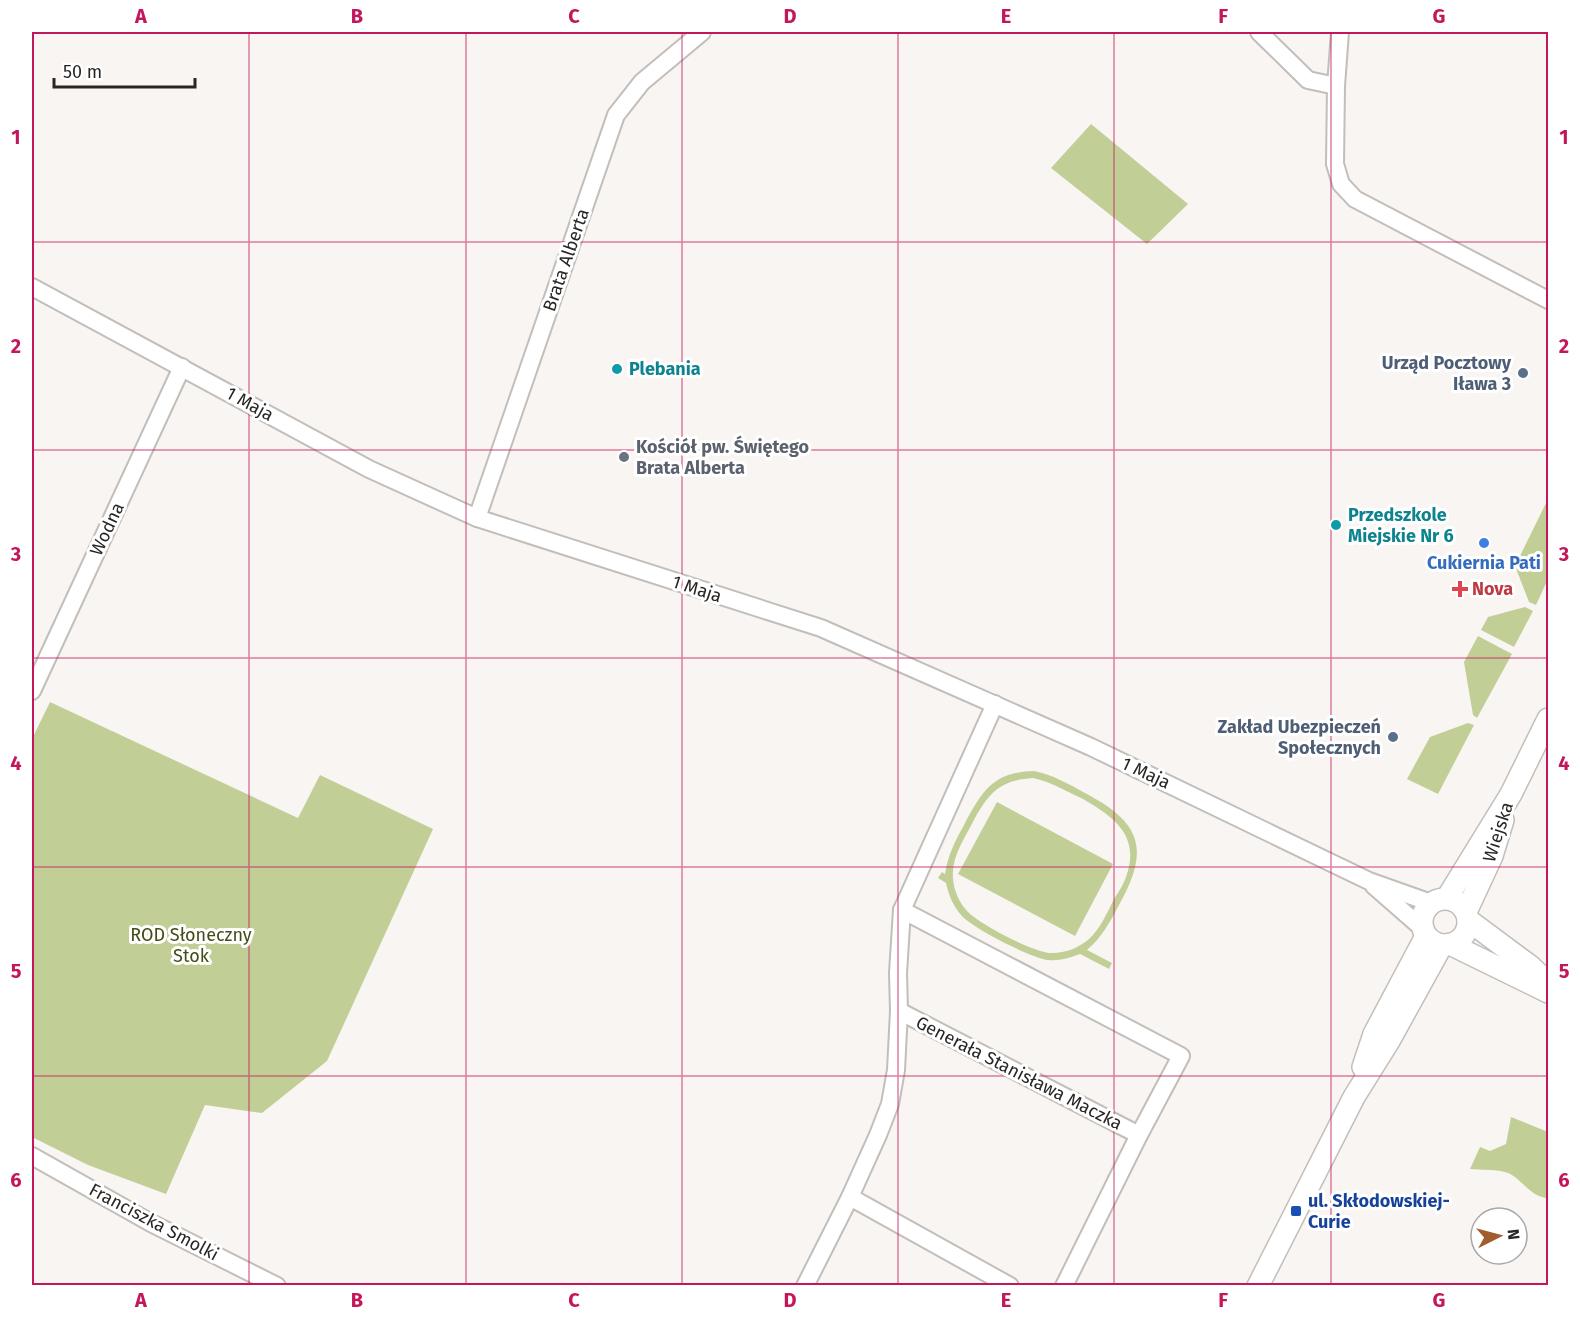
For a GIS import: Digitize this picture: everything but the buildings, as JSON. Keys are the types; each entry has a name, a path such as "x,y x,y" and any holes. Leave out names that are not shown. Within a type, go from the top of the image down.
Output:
{"street":[{"name":"Brata Alberta","path":"477,518 616,115 642,82 702,32"},
{"path":"1259,32 1308,80 1336,86"},
{"path":"1340,32 1335,110 1335,164 1341,184 1355,199 1548,300"},
{"name":"1 Maja","path":"32,287 369,469 477,518 821,628 1122,761 1369,881 1439,901"},
{"name":"Wodna","path":"32,691 182,367"},
{"name":"Generała Stanisława Maczka","path":"806,1285 850,1197 890,1104 896,1070 899,1011 897,973 902,910 995,704"},
{"path":"1510,794 1548,719"},
{"name":"Wiejska","path":"1439,901 1510,794"},
{"name":"Wiejska","path":"1467,916 1492,856 1510,794"},
{"name":"1 Maja","path":"1369,881 1435,938 1548,993"},
{"path":"1435,938 1422,918 1425,910 1439,901 1456,901 1467,916 1548,983"},
{"path":"902,910 1181,1056 1064,1286"},
{"path":"1435,938 1464,935 1467,916"},
{"path":"1258,1286 1354,1097 1374,1034 1435,938"},
{"name":"Generała Stanisława Maczka","path":"899,1011 1139,1135"},
{"name":"Franciszka Smolki","path":"32,1156 151,1223 276,1286"},
{"path":"850,1197 1010,1286"}],"green space":[{"path":"1091,124 1188,204 1147,244 1051,168"},
{"path":"1548,499 1548,579 1536,605 1529,602 1515,566"},
{"path":"1525,607 1533,611 1514,647 1481,630 1488,617"},
{"path":"1478,636 1512,654 1477,718 1473,715 1464,662"},
{"name":"ROD Słoneczny Stok","path":"50,702 298,818 320,775 433,829 327,1061 262,1113 205,1105 166,1194 88,1165 32,1137 32,739"},
{"path":"1468,723 1474,725 1438,794 1407,779 1430,737"},
{"path":"1034,771 1048,775 1104,804 1119,815 1135,839 1137,853 1129,885 1105,929 1087,950 1112,963 1109,969 1080,954 1064,959 1048,960 1003,942 968,922 952,901 946,883 938,878 942,872 945,874 955,843 983,793 999,780 1020,772","holes":["1033,778 1083,799 1105,813 1122,829 1130,850 1130,863 1125,880 1096,931 1081,945 1057,953 1044,952 1020,943 973,917 959,900 953,878 954,863 959,848 991,795 1012,781"]},
{"path":"997,802 1113,864 1075,936 958,874"},
{"path":"1511,1117 1548,1132 1548,1198 1536,1195 1508,1173 1470,1169 1480,1147 1490,1151 1506,1144"}],"place":[{"name":"Plebania","path":"617,369"},
{"name":"Urząd Pocztowy Iława 3","path":"1523,373"},
{"name":"Kościół pw. Świętego Brata Alberta","path":"624,457"},
{"name":"Przedszkole Miejskie Nr 6","path":"1336,525"},
{"name":"Cukiernia Pati","path":"1484,543"},
{"name":"Nova","path":"1460,589"},
{"name":"Zakład Ubezpieczeń Społecznych","path":"1393,737"},
{"name":"ul. Skłodowskiej- Curie","path":"1296,1211"}]}
